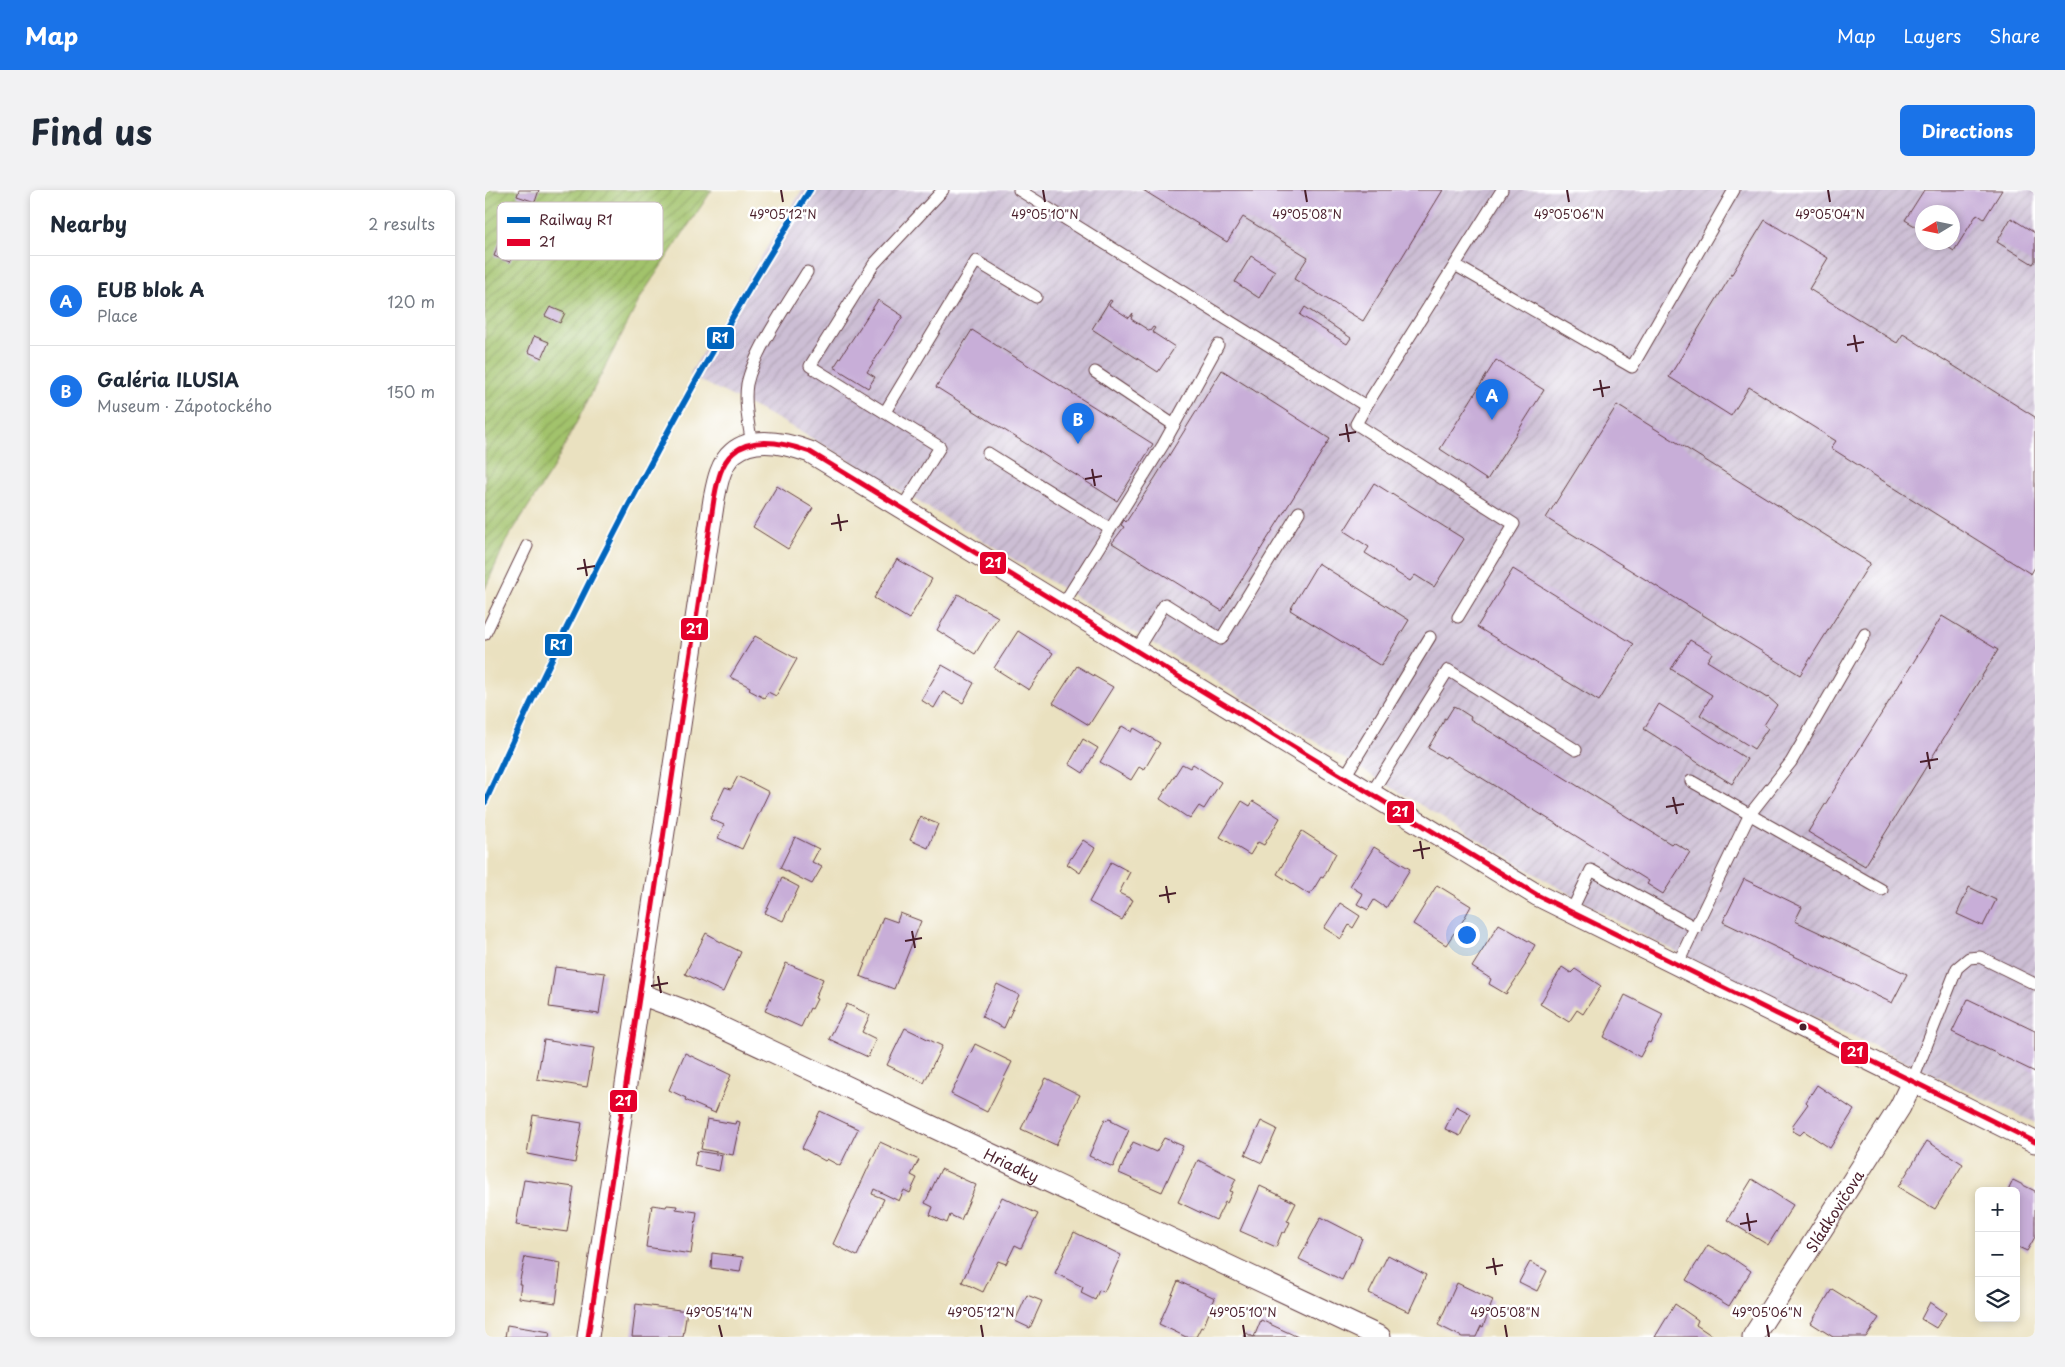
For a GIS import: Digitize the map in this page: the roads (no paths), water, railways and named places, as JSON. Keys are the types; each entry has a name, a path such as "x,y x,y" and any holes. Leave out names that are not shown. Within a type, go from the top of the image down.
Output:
{"street":[{"path":"588,1337 715,492 726,461 733,453 752,445 777,443 810,452 1537,895 2035,1142"},
{"name":"Hriadky","path":"640,994 686,1011 1381,1337"},
{"name":"Sládkovičova","path":"1753,1337 1895,1116 1912,1082"}],"lane":[{"path":"902,508 940,447 810,366 874,264 943,190"},
{"path":"1019,190 1366,406"},
{"path":"1458,617 1514,524 1356,424 1502,190"},
{"path":"1455,266 1632,367 1734,190"},
{"path":"885,412 976,261 1035,297"},
{"path":"752,445 747,412 747,385 754,363 807,272"},
{"path":"1062,606 1174,425 1218,345"},
{"path":"1095,372 1174,425"},
{"path":"988,453 1110,529"},
{"path":"1136,651 1165,604 1221,639 1299,512"},
{"path":"485,634 527,546"},
{"path":"1677,966 1750,814 1791,762 1865,634"},
{"path":"1344,778 1430,637"},
{"path":"1371,794 1449,670 1576,750"},
{"path":"1691,781 1882,890"},
{"path":"1571,912 1591,870 1696,928"},
{"path":"1912,1082 1957,968 1969,958 1980,957 2035,984"}],"railway":[{"path":"485,802 558,645 637,490 720,338 810,190"}],"rail line":[{"name":"R1","path":"485,802 558,645 637,490 720,338 810,190"}],"place":[{"name":"EUB blok A","path":"1492,420"},
{"name":"Galéria ILUSIA","path":"1078,444"}]}
